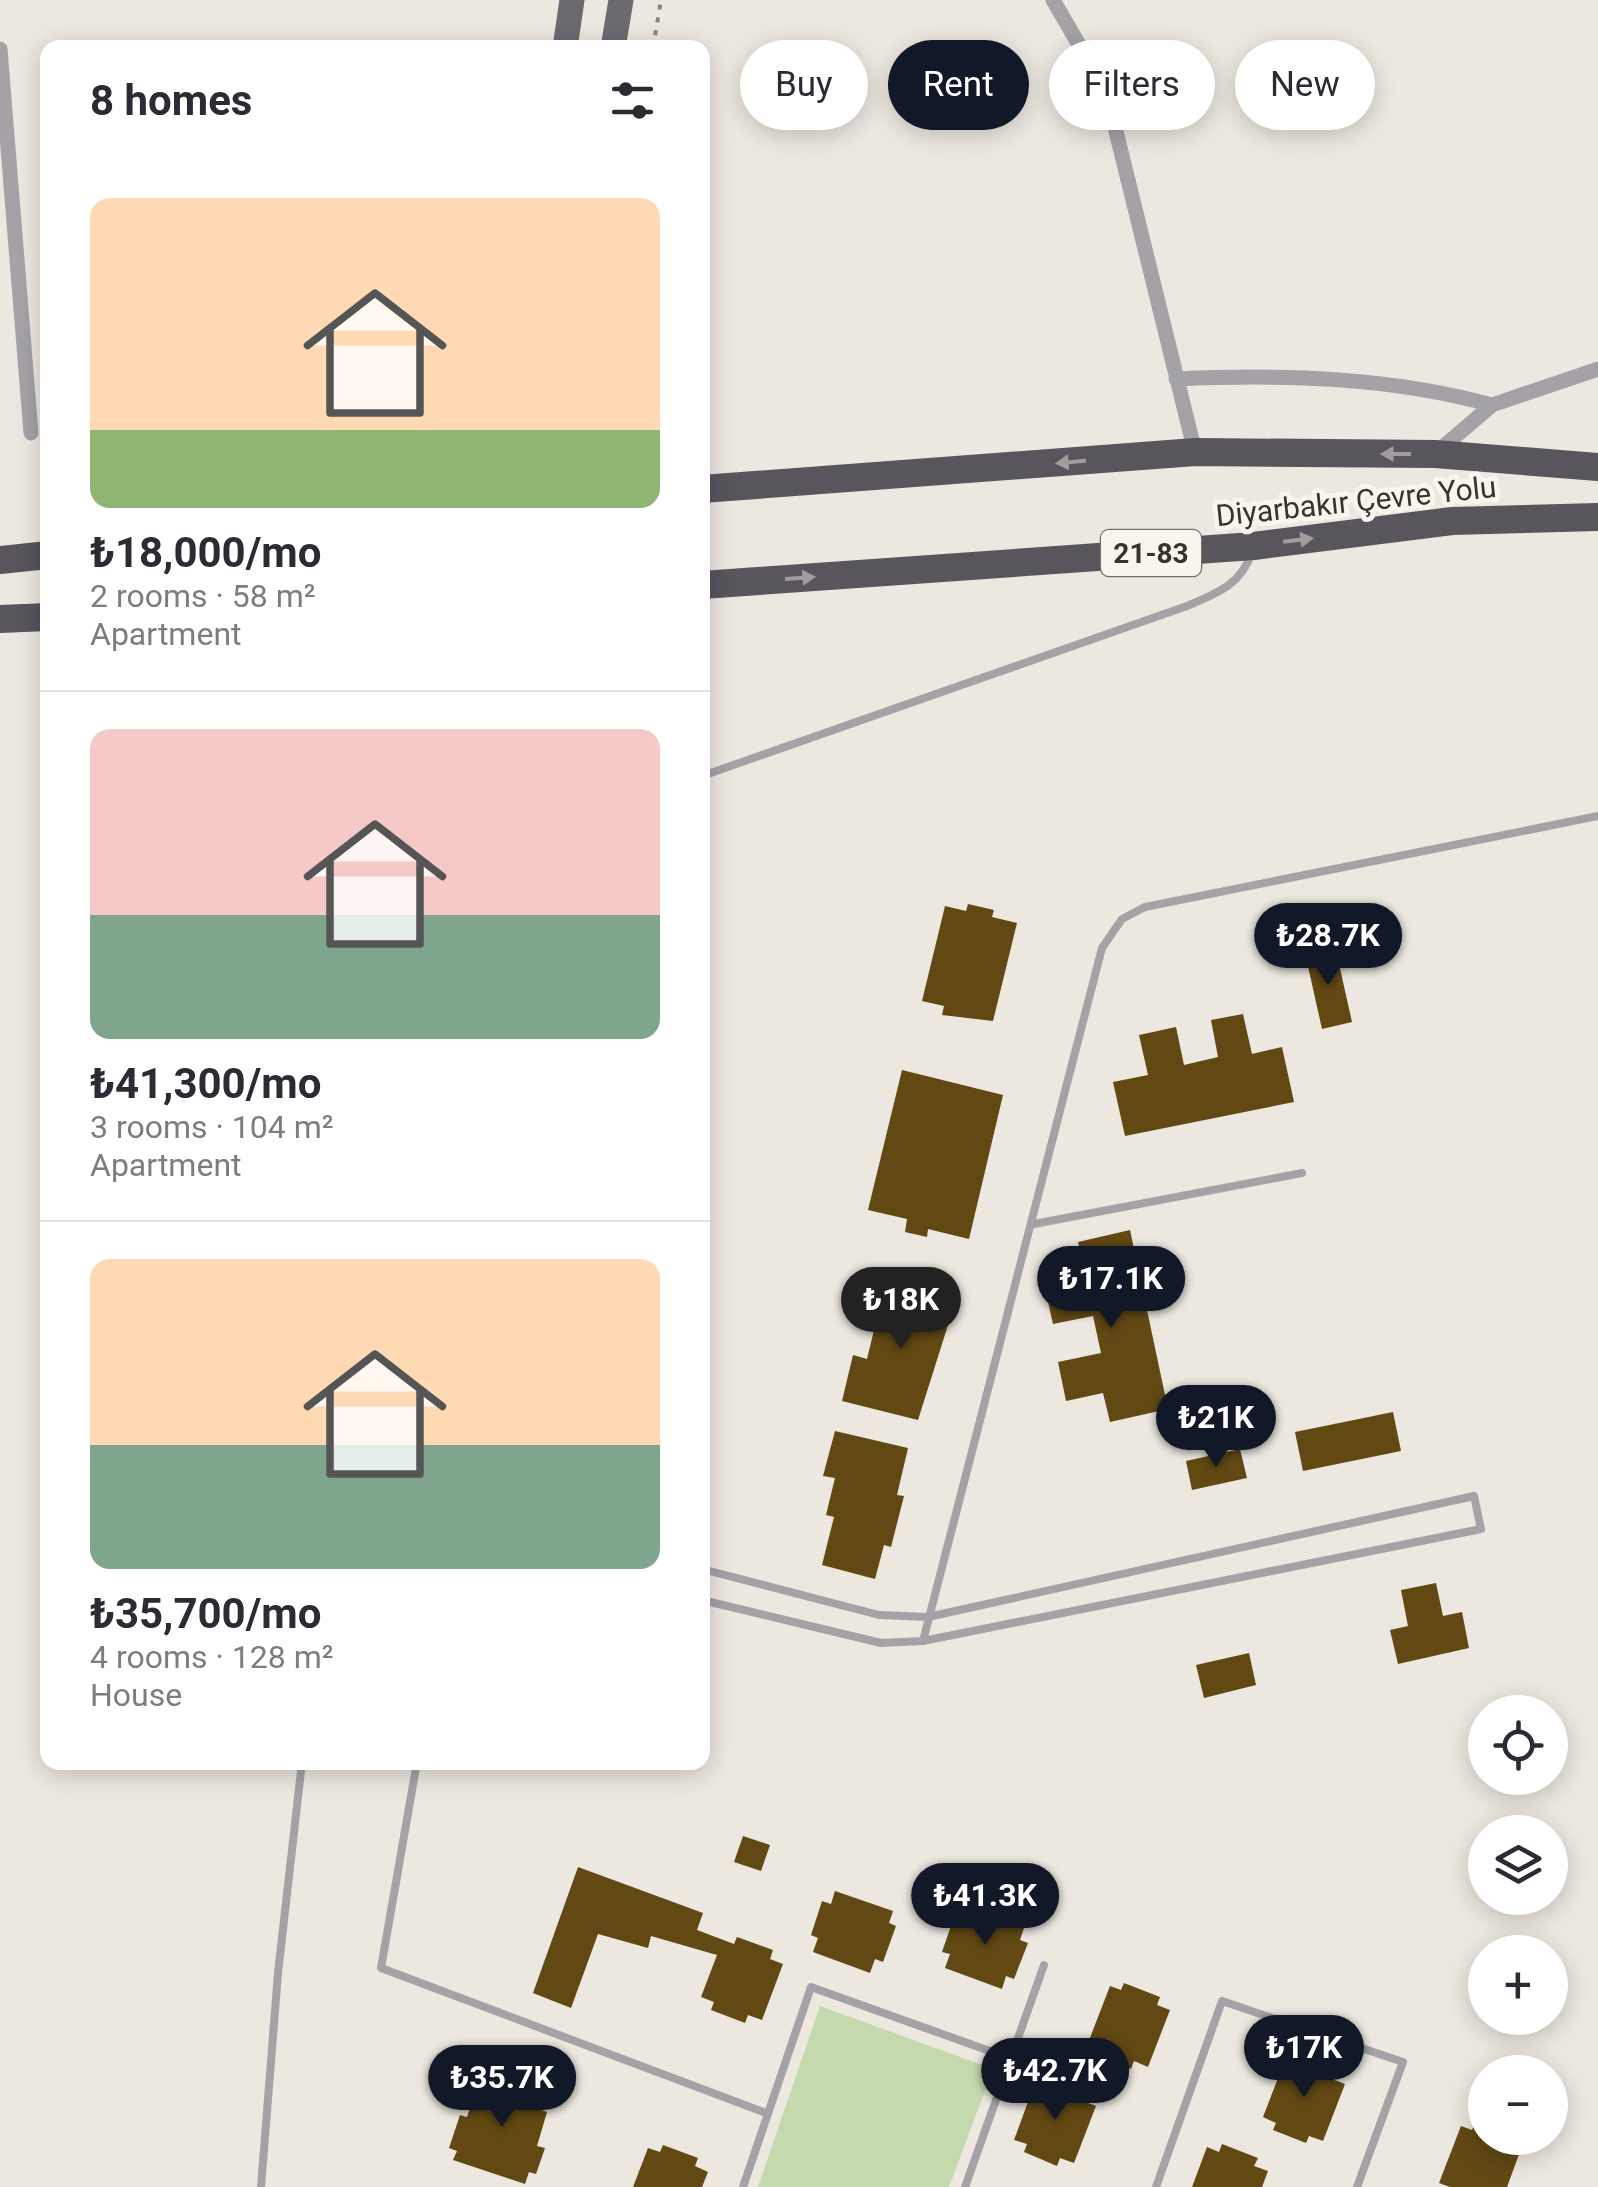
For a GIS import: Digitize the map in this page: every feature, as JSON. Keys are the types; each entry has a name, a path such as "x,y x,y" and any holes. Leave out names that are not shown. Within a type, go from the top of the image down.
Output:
{"highway":[{"name":"Diyarbakır Çevre Yolu","path":"710,487 1195,452 1435,454 1598,467"},
{"name":"Diyarbakır Çevre Yolu","path":"710,584 1254,546 1452,521 1598,516"},
{"path":"0,560 40,555"},
{"path":"0,618 40,618"}],"main road":[{"path":"566,40 572,0"},
{"path":"614,40 621,0"}],"street":[{"path":"1053,0 1089,62 1112,115 1195,452"},
{"path":"0,49 31,433"},
{"path":"1435,454 1492,404 1598,369"},
{"path":"1176,379 1252,376 1371,382 1442,391 1492,404"}],"lane":[{"path":"710,773 1223,591 1245,572 1254,546"},
{"path":"923,1642 1034,1224 1079,1025 1102,948 1122,919 1145,907 1598,816"},
{"path":"1034,1224 1302,1173"},
{"path":"710,1571 879,1615 928,1617 1474,1496 1481,1528 923,1642 881,1643 710,1602"},
{"path":"261,2187 278,1973 301,1770"},
{"path":"416,1770 380,1968 766,2114"},
{"path":"965,2187 1044,1965"},
{"path":"743,2187 811,1987 1012,2060"},
{"path":"1156,2187 1222,2000 1402,2062 1356,2187"}],"path":[{"path":"654,40 661,0"}],"green space":[{"path":"820,2006 993,2069 949,2187 758,2187"}],"building":[{"path":"968,904 994,910 992,917 1017,923 993,1021 942,1015 944,1006 922,1001 945,906 966,911"},
{"path":"1335,946 1352,1022 1322,1029 1305,953"},
{"path":"1243,1014 1252,1054 1282,1047 1294,1102 1125,1136 1113,1082 1148,1075 1139,1035 1176,1027 1184,1065 1218,1057 1211,1020"},
{"path":"902,1070 1003,1095 969,1239 928,1229 927,1237 905,1232 907,1219 868,1210"},
{"path":"1130,1230 1168,1409 1110,1422 1103,1393 1066,1401 1058,1362 1101,1353 1093,1316 1053,1324 1045,1289 1086,1280 1078,1242"},
{"path":"896,1276 950,1290 942,1324 948,1325 918,1420 842,1401 853,1355 867,1359 876,1322 884,1324"},
{"path":"1393,1412 1401,1451 1303,1471 1295,1432"},
{"path":"835,1431 908,1448 897,1495 904,1496 891,1547 884,1545 875,1579 822,1565 834,1517 826,1515 835,1478 823,1476"},
{"path":"1240,1449 1247,1478 1192,1490 1186,1461"},
{"path":"1436,1583 1443,1616 1462,1612 1469,1648 1398,1664 1390,1630 1408,1626 1401,1590"},
{"path":"1249,1653 1256,1685 1204,1698 1196,1665"},
{"path":"743,1836 770,1845 761,1871 734,1862"},
{"path":"578,1867 703,1913 697,1930 734,1944 737,1937 773,1950 770,1959 783,1964 762,2020 748,2015 745,2023 711,2010 714,2002 701,1997 717,1955 651,1936 648,1948 598,1934 571,2008 533,1993"},
{"path":"835,1891 893,1911 889,1923 896,1926 883,1962 875,1959 870,1973 813,1952 818,1938 811,1935 822,1901 831,1904"},
{"path":"967,1907 1024,1928 1020,1940 1028,1943 1014,1979 1006,1976 1002,1989 945,1968 950,1954 942,1952 954,1917 962,1920"},
{"path":"1124,1983 1160,1997 1157,2005 1170,2010 1148,2067 1134,2061 1131,2069 1098,2056 1101,2048 1088,2043 1110,1986 1121,1990"},
{"path":"1299,2057 1335,2071 1332,2079 1345,2084 1323,2141 1309,2136 1306,2143 1273,2130 1276,2123 1263,2117 1285,2060 1296,2065"},
{"path":"493,2073 545,2090 539,2109 547,2112 537,2146 545,2148 536,2174 529,2172 525,2184 453,2160 457,2151 449,2148 460,2115 467,2117 477,2086 488,2089"},
{"path":"1050,2079 1086,2093 1083,2101 1096,2106 1074,2163 1060,2158 1057,2166 1024,2152 1027,2144 1014,2140 1035,2083 1047,2087"},
{"path":"1461,2126 1468,2129 1468,2155 1519,2155 1507,2187 1450,2187 1439,2183"},
{"path":"1222,2144 1258,2158 1254,2166 1268,2171 1262,2187 1192,2187 1207,2147 1219,2152"},
{"path":"663,2145 698,2158 695,2166 708,2172 702,2187 633,2187 648,2148 660,2152"}]}
